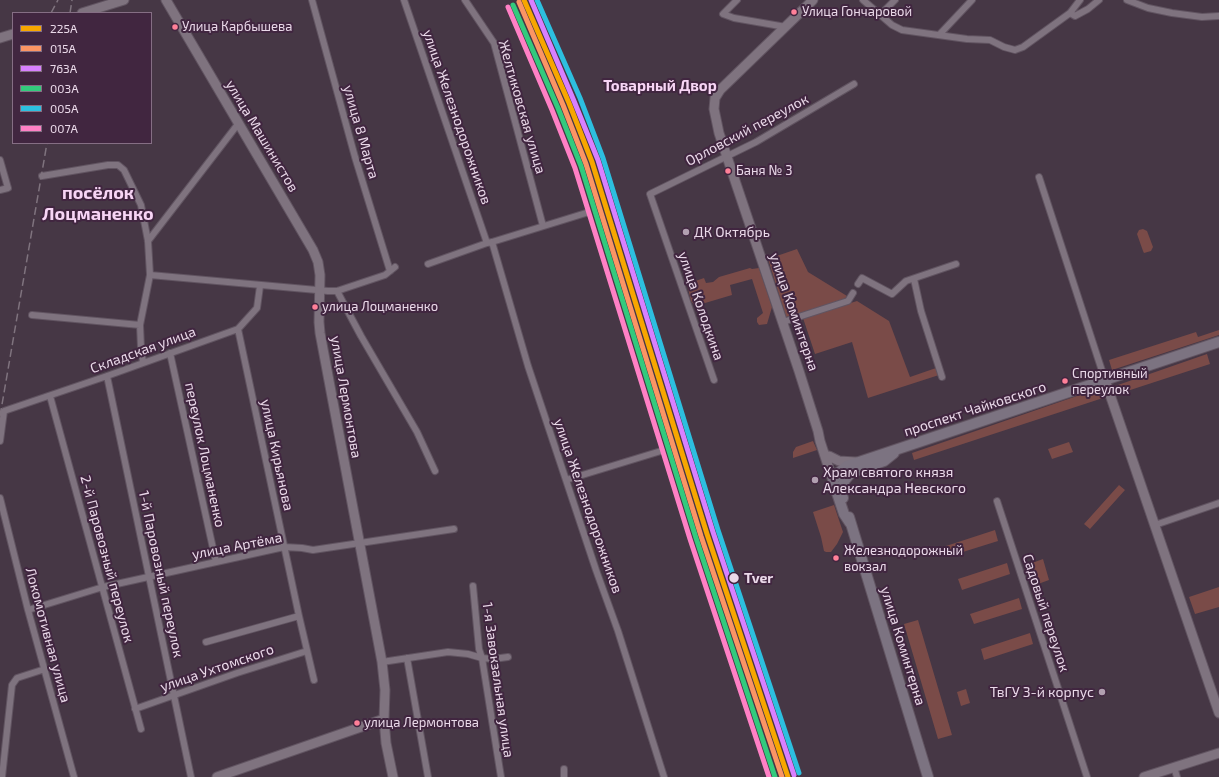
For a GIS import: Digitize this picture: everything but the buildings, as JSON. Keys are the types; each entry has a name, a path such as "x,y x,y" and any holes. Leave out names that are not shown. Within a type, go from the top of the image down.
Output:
{"main road":[{"path":"85,12 124,0"},
{"name":"улица Машинистов","path":"166,0 314,252 320,268 321,290"},
{"name":"улица Коминтерна","path":"813,0 720,90 716,96 714,111 719,133 783,322 820,441 836,475 848,512 850,523 928,777"},
{"path":"0,38 12,34"},
{"name":"улица Лермонтова","path":"321,290 319,322 322,348 382,662 385,690 384,719 386,743 393,777"},
{"name":"проспект Чайковского","path":"836,475 847,466 1219,342"},
{"path":"1105,380 1219,713"},
{"name":"проспект Чайковского","path":"853,472 884,461 899,449"},
{"path":"828,459 859,462"},
{"path":"836,475 853,472"},
{"path":"841,492 845,480 853,472"},
{"name":"улица Коминтерна","path":"836,475 844,514 850,523"},
{"path":"217,777 384,719"},
{"path":"1144,777 1219,753"}],"street":[{"name":"улица 8 Марта","path":"312,0 355,157 392,269 385,275 337,291"},
{"name":"улица Железнодорожников","path":"404,0 490,242 528,366 618,631 664,777"},
{"name":"Желтиковская улица","path":"465,0 494,43 543,226"},
{"path":"737,0 723,14 734,18 786,27"},
{"path":"863,0 880,16 902,30 940,34 967,39 990,40 1004,47 1015,50 1023,47 1070,13 1080,0"},
{"path":"880,16 895,0"},
{"path":"940,34 972,0"},
{"path":"1070,13 1075,16 1088,9 1099,0"},
{"path":"1127,0 1148,8 1172,13 1202,17 1219,16"},
{"name":"Орловский переулок","path":"650,194 756,142 854,84"},
{"path":"148,240 238,124"},
{"path":"0,160 8,188 0,190"},
{"path":"42,176 108,165 118,165 124,170 140,205 148,240 150,275 140,325 143,362"},
{"path":"1039,177 1105,380"},
{"name":"улица Колодкина","path":"650,194 714,380"},
{"path":"428,264 490,242 586,214"},
{"path":"858,284 862,278 892,294 906,281 956,264"},
{"path":"150,275 260,286 337,291 361,336 417,432 435,471"},
{"path":"914,279 921,310 942,377"},
{"name":"Складская улица","path":"0,441 4,411 238,329 256,308 260,286"},
{"path":"783,322 848,301 853,293"},
{"path":"32,315 140,325"},
{"name":"улица Кирьянова","path":"238,329 298,616 314,680"},
{"name":"переулок Лоцманенко","path":"170,353 216,562"},
{"name":"1-й Паровозный переулок","path":"107,376 191,777"},
{"name":"2-й Паровозный переулок","path":"50,396 141,729"},
{"path":"566,480 661,451"},
{"name":"Локомотивная улица","path":"0,498 28,610 74,777"},
{"name":"Садовый переулок","path":"997,501 1087,777"},
{"path":"1155,525 1219,503"},
{"name":"улица Артёма","path":"28,610 103,587 284,547 313,550 454,529"},
{"name":"1-я Завокзальная улица","path":"474,586 478,642 482,658 501,777"},
{"name":"улица Ухтомского","path":"206,642 298,616"},
{"name":"улица Ухтомского","path":"135,709 307,650"},
{"path":"382,662 448,652 493,659 508,657"},
{"path":"408,658 428,777"},
{"path":"2,777 12,685 16,678 45,668"},
{"path":"1174,767 1177,777"},
{"path":"564,768 564,777"}],"shaded area":[{"path":"1143,229 1147,231 1153,247 1151,251 1144,253 1137,234 1139,230"},
{"path":"797,249 808,272 847,296 843,302 786,317 768,259"},
{"path":"750,268 759,268 772,307 767,324 759,325 757,322 757,318 763,313 752,279 730,285 732,295 695,306 691,301 687,284 704,278 706,283 713,282 719,277"},
{"path":"857,301 889,321 910,377 936,368 939,375 868,398 852,342 815,354 803,318"},
{"path":"1219,330 1219,335 1112,370 1109,360 1196,332 1198,337"},
{"path":"1207,354 1210,364 1118,394 1115,386"},
{"path":"1100,388 1103,398 914,460 912,453"},
{"path":"813,441 817,450 793,458 793,452 796,447"},
{"path":"1069,442 1073,452 1052,459 1048,449"},
{"path":"1119,485 1125,490 1090,529 1084,524"},
{"path":"834,505 843,532 831,552 826,552 824,551 813,512"},
{"path":"995,530 998,541 950,556 946,546"},
{"path":"1043,559 1049,580 1038,584 1032,563"},
{"path":"1007,563 1010,574 962,590 958,579"},
{"path":"1219,587 1219,607 1195,614 1189,597"},
{"path":"1019,598 1022,609 974,624 970,614"},
{"path":"918,620 952,735 938,739 904,624"},
{"path":"1030,633 1033,644 984,660 981,649"},
{"path":"966,689 970,703 961,706 957,692"}],"railway":[{"path":"52,12 58,0"},
{"path":"70,12 72,0"},
{"path":"0,416 47,144"}],"transit line":[{"name":"225А","path":"524,0 569,103 592,162 707,534 788,777"},
{"name":"763А","path":"531,0 598,160 713,532 794,775"},
{"name":"005А","path":"537,0 580,98 603,158 718,530 799,773"},
{"name":"015А","path":"519,2 563,105 586,164 701,536 782,777"},
{"name":"003А","path":"513,5 558,108 581,166 696,538 775,777"},
{"name":"007А","path":"508,7 575,168 690,539 769,777"}],"place":[{"name":"Улица Гончаровой","path":"794,12"},
{"name":"Улица Карбышева","path":"175,27"},
{"name":"Баня № 3","path":"728,171"},
{"name":"ДК Октябрь","path":"686,232"},
{"name":"улица Лоцманенко","path":"315,307"},
{"name":"Спортивный переулок","path":"1065,381"},
{"name":"Храм святого князя Александра Невского","path":"815,480"},
{"name":"Железнодорожный вокзал","path":"836,558"},
{"name":"Tver","path":"734,578"},
{"name":"ТвГУ 3-й корпус","path":"1102,692"},
{"name":"улица Лермонтова","path":"357,723"}],"district":[{"name":"Товарный Двор","path":"660,86"},
{"name":"посёлок Лоцманенко","path":"98,203"}]}
